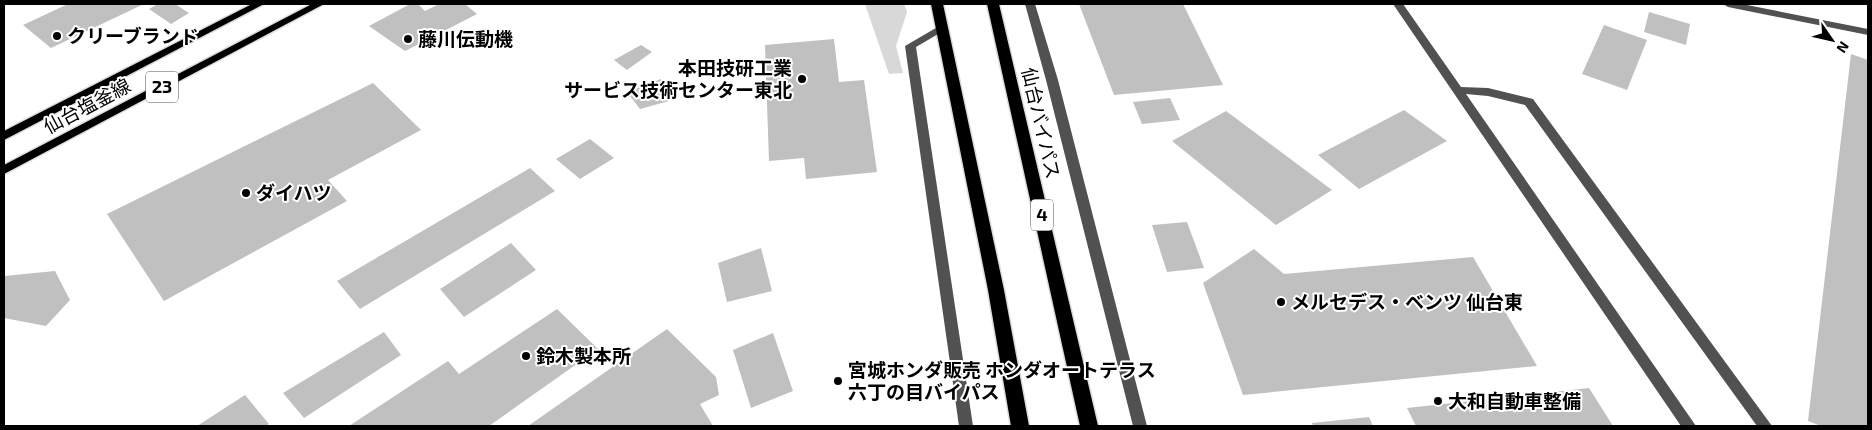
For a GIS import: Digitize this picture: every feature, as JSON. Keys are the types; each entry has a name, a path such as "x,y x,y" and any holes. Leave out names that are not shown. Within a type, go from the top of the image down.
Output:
{"highway":[{"path":"927,4 940,24"},
{"path":"937,4 996,290 1020,426"},
{"name":"仙台バイパス","path":"993,4 1089,426"}],"main road":[{"name":"仙台塩釜線","path":"4,136 259,4"},
{"name":"仙台塩釜線","path":"4,170 319,4"}],"street":[{"path":"1030,4 1054,90 1140,426"},
{"path":"1398,4 1690,426"},
{"path":"1728,4 1868,32"},
{"path":"940,24 910,46 966,426"},
{"path":"1456,90 1488,92 1530,102 1766,426"}],"shaded area":[{"path":"865,4 904,4 907,12 896,46 903,73 889,74"}],"building":[{"name":"クリーブランド","path":"68,4 144,4 51,48 23,25"},
{"path":"158,4 175,4 189,13 171,24 149,9"},
{"name":"藤川伝動機","path":"410,4 418,4 425,11 439,4 465,4 477,14 405,51 369,26"},
{"path":"1079,4 1183,4 1223,85 1114,95"},
{"path":"1649,12 1690,24 1686,45 1644,32"},
{"path":"1604,25 1647,40 1627,90 1582,74"},
{"path":"834,39 839,82 864,80 877,172 806,179 804,158 769,161 765,45"},
{"path":"641,45 652,52 627,70 614,60"},
{"path":"1851,54 1868,60 1868,426 1821,426 1808,421"},
{"path":"661,79 669,101 640,109 627,92"},
{"path":"373,83 421,130 328,180 347,201 164,301 107,214"},
{"path":"1170,98 1180,120 1142,124 1133,102"},
{"path":"1404,110 1447,141 1359,189 1318,155"},
{"path":"1226,111 1332,190 1276,225 1172,141"},
{"path":"590,139 614,158 580,179 556,159"},
{"path":"530,168 555,191 360,309 337,281"},
{"path":"1187,222 1204,268 1167,272 1152,225"},
{"path":"511,243 536,270 464,317 440,289"},
{"path":"761,248 772,291 727,302 718,263"},
{"path":"1254,249 1284,274 1473,257 1537,366 1243,395 1203,283"},
{"path":"55,271 70,300 46,326 4,318 4,276"},
{"path":"557,309 598,349 489,426 349,426 448,361 459,374"},
{"path":"667,329 716,377 719,395 700,404 713,426 528,426"},
{"path":"384,332 401,355 304,418 283,393"},
{"path":"773,333 793,391 751,408 733,350"},
{"path":"1589,388 1613,426 1416,426 1407,408"},
{"path":"245,395 269,424 266,426 197,426"},
{"path":"1369,417 1373,426 1313,426 1312,423"}],"place":[{"name":"クリーブランド","path":"57,36"},
{"name":"藤川伝動機","path":"408,39"},
{"name":"本田技研工業 サービス技術センター東北","path":"802,79"},
{"name":"ダイハツ","path":"246,193"},
{"name":"メルセデス・ベンツ 仙台東","path":"1281,302"},
{"name":"鈴木製本所","path":"526,356"},
{"name":"宮城ホンダ販売 ホンダオートテラス 六丁の目バイパス","path":"838,381"},
{"name":"大和自動車整備","path":"1438,401"}]}
